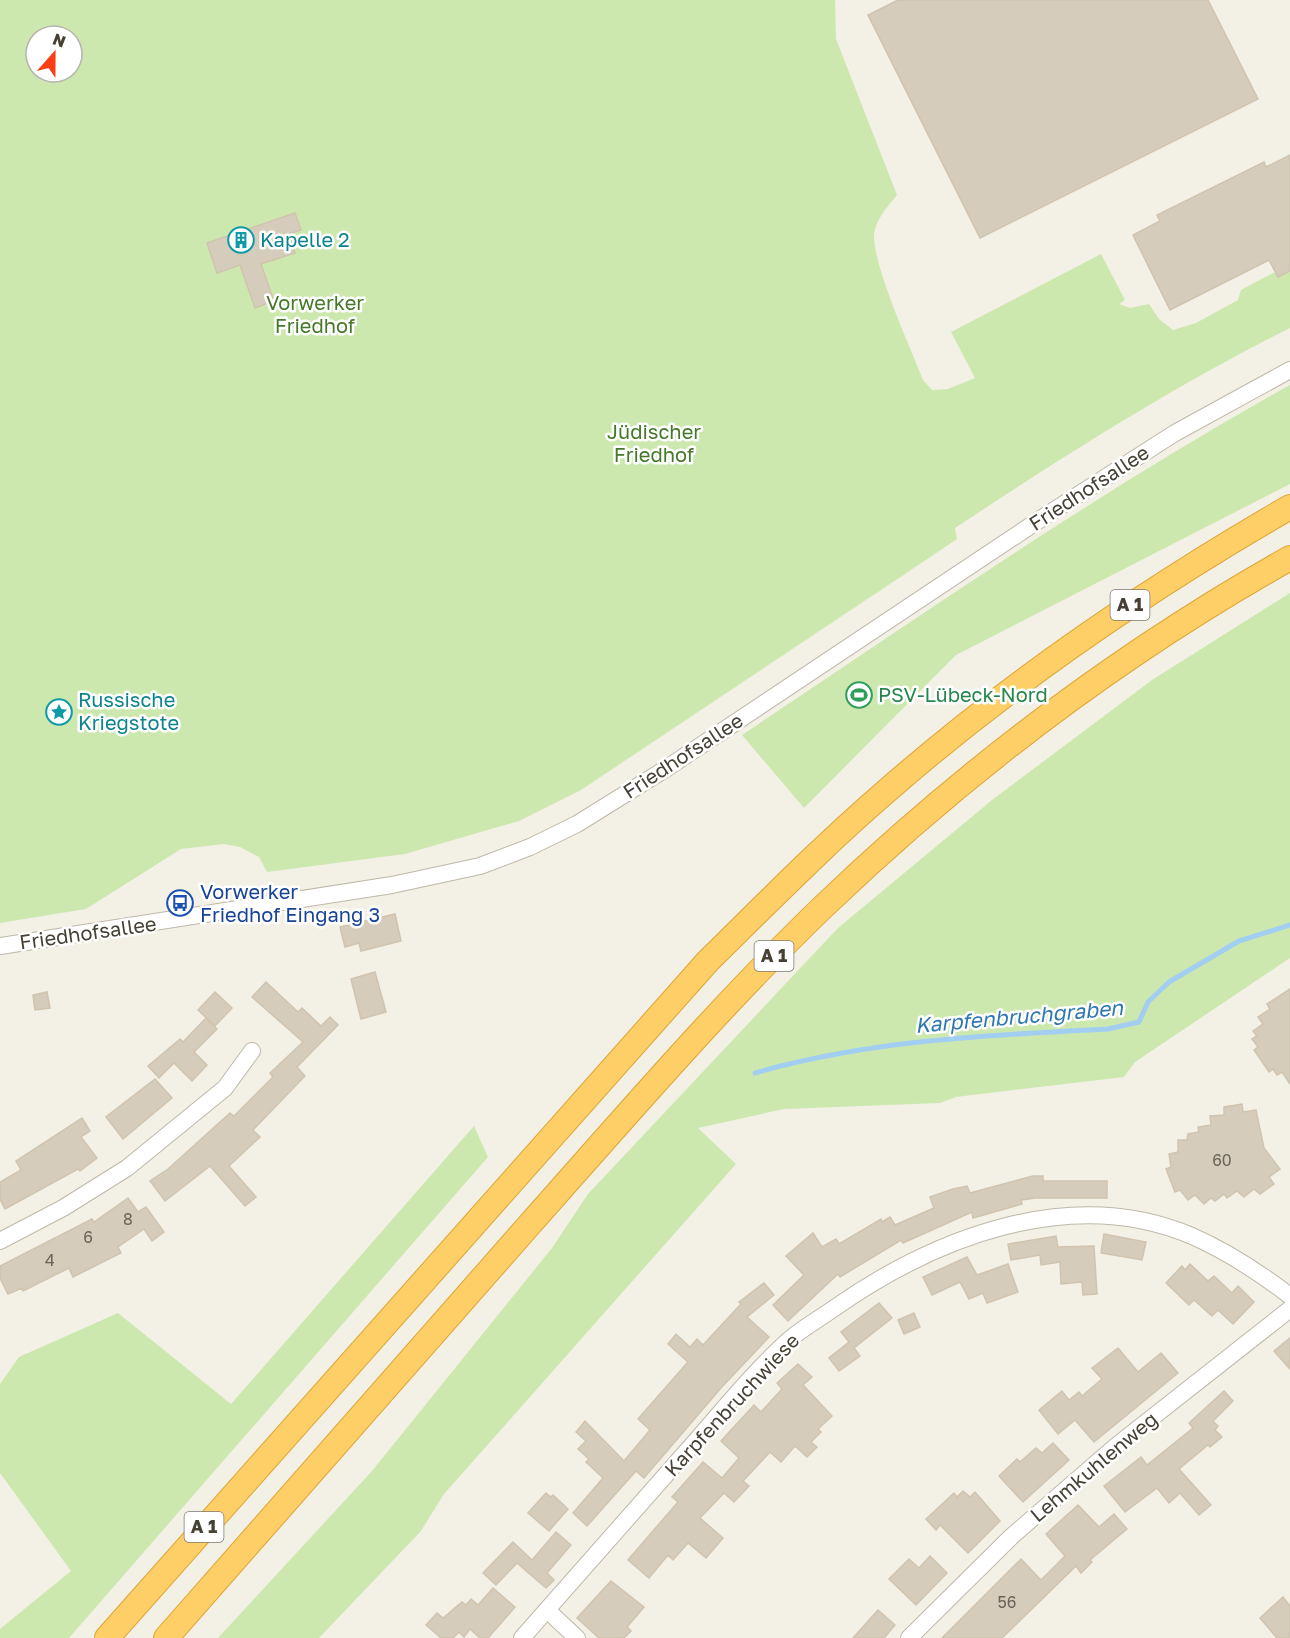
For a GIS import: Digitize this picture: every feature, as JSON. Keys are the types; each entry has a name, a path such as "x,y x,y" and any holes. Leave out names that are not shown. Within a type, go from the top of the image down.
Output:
{"highway":[{"name":"A 1","path":"107,1638 684,987 794,877 882,795 979,715 1118,613 1290,507"},
{"name":"A 1","path":"166,1638 658,1079 825,906 914,824 1020,738 1132,656 1290,558"}],"street":[{"name":"Friedhofsallee","path":"0,946 392,885 480,866 530,847 577,824 667,768 1042,518 1166,440 1290,370"},
{"path":"0,1241 63,1208 127,1168 225,1088 252,1051"},
{"name":"Karpfenbruchwiese","path":"522,1638 710,1425 790,1339 863,1288 929,1251 982,1231 1036,1220 1076,1216 1118,1218 1156,1225 1191,1236 1224,1252 1290,1296"},
{"name":"Lehmkuhlenweg","path":"909,1638 1012,1536 1116,1446 1290,1309"},
{"path":"547,1610 577,1638"}],"green space":[{"name":"Vorwerker Friedhof","path":"0,0 835,0 836,39 897,195 882,214 875,229 880,267 923,380 932,390 948,389 975,378 951,332 1101,254 1125,300 1119,304 1130,308 1149,304 1159,319 1173,330 1196,323 1238,300 1241,290 1275,272 1278,277 1290,271 1290,328 1162,398 1078,448 996,501 955,528 957,539 581,790 519,821 405,854 267,872 259,857 240,847 224,844 181,849 86,909 0,923"},
{"path":"1290,385 1290,484 956,655 804,808 742,735 1081,510"},
{"path":"1290,593 1290,958 1135,1062 1124,1077 956,1097 940,1103 784,1109 698,1128 736,1164 444,1494 421,1531 319,1638 218,1638 372,1471 552,1248 588,1194 838,928 992,800 1152,680"},
{"path":"474,1126 488,1157 69,1638 0,1638 0,1629 71,1571 0,1473 0,1384 19,1357 118,1313 231,1404"}],"building":[{"path":"898,0 1208,0 1258,99 980,238 868,15"},
{"path":"1290,155 1290,271 1278,277 1269,260 1170,310 1133,235 1160,221 1157,215 1264,162 1266,167"},
{"name":"Kapelle 2","path":"295,213 301,230 289,234 295,253 261,264 274,301 255,308 240,265 217,273 207,243"},
{"path":"395,914 401,941 361,951 359,943 345,947 340,927"},
{"path":"375,972 386,1012 361,1019 351,979"},
{"path":"266,982 298,1012 302,1008 321,1026 330,1017 338,1025 297,1067 305,1076 253,1130 260,1137 229,1166 256,1197 245,1206 210,1166 165,1201 150,1181 168,1169 230,1113 234,1116 273,1077 270,1073 303,1042 252,997"},
{"path":"1290,989 1290,1084 1282,1072 1277,1075 1273,1069 1269,1072 1254,1050 1258,1047 1252,1039 1257,1036 1253,1031 1263,1024 1258,1017 1270,1009 1267,1004"},
{"path":"47,992 50,1008 35,1010 33,995"},
{"path":"215,992 232,1008 215,1026 198,1010"},
{"path":"206,1018 217,1029 194,1052 207,1065 192,1081 174,1063 159,1078 148,1066 180,1039 183,1042"},
{"path":"155,1079 172,1098 123,1139 106,1117"},
{"path":"1242,1104 1243,1112 1256,1110 1264,1148 1280,1169 1269,1177 1274,1184 1260,1194 1254,1189 1244,1197 1237,1191 1227,1198 1224,1194 1215,1201 1211,1198 1204,1204 1195,1195 1188,1200 1180,1190 1175,1192 1166,1169 1171,1167 1169,1154 1178,1152 1178,1140 1187,1140 1188,1134 1199,1132 1198,1127 1211,1125 1210,1116 1224,1115 1224,1107"},
{"path":"82,1118 90,1131 81,1137 97,1158 80,1171 78,1169 5,1209 0,1199 0,1182 21,1170 16,1161"},
{"path":"1033,1176 1043,1176 1043,1181 1107,1181 1107,1198 1036,1198 1021,1200 1022,1204 973,1218 972,1212 903,1243 901,1240 840,1277 838,1274 788,1321 773,1305 804,1275 786,1256 813,1233 822,1247 836,1239 839,1244 881,1219 882,1222 890,1217 895,1225 934,1208 930,1197 967,1186 970,1193"},
{"path":"128,1198 138,1212 146,1207 164,1232 152,1241 144,1229 118,1247 121,1253 73,1277 69,1268 23,1291 22,1288 8,1294 0,1278 0,1266 92,1219 94,1222"},
{"path":"1104,1234 1146,1242 1142,1260 1101,1253"},
{"path":"1056,1236 1058,1247 1094,1246 1097,1294 1083,1295 1082,1282 1061,1284 1060,1262 1041,1265 1040,1255 1011,1260 1008,1244"},
{"path":"967,1257 977,1275 1008,1264 1018,1292 987,1303 983,1293 969,1299 960,1282 932,1295 923,1277"},
{"path":"1190,1264 1208,1281 1214,1276 1232,1293 1238,1286 1254,1302 1233,1324 1218,1310 1212,1316 1194,1300 1189,1305 1166,1283 1182,1266 1185,1270"},
{"path":"764,1283 774,1295 747,1317 769,1337 721,1388 644,1478 636,1471 587,1526 573,1513 603,1478 586,1462 589,1459 578,1449 586,1441 576,1432 585,1421 624,1461 650,1430 638,1419 688,1362 668,1344 676,1334 690,1347 697,1339 703,1345 741,1304 739,1302"},
{"path":"879,1303 892,1318 854,1348 860,1356 839,1371 829,1358 849,1342 841,1332"},
{"path":"914,1313 920,1327 904,1334 898,1320"},
{"path":"1290,1338 1290,1369 1274,1351"},
{"path":"1118,1348 1138,1372 1161,1353 1178,1373 1094,1442 1075,1420 1058,1434 1039,1410 1062,1391 1069,1400 1079,1392 1082,1396 1102,1379 1092,1368"},
{"path":"798,1364 812,1377 803,1385 832,1416 818,1429 821,1432 811,1442 817,1447 807,1457 795,1446 781,1462 770,1452 743,1481 749,1486 734,1502 724,1493 700,1518 723,1538 706,1558 688,1543 673,1560 668,1555 649,1578 628,1560 678,1502 672,1497 703,1462 722,1478 739,1458 721,1441 754,1405 761,1412 782,1389 777,1383"},
{"path":"1224,1391 1233,1401 1213,1421 1218,1426 1215,1430 1222,1437 1210,1447 1208,1445 1179,1469 1211,1505 1199,1515 1180,1493 1169,1503 1157,1488 1125,1512 1104,1486 1141,1457 1147,1465 1193,1428 1189,1423"},
{"path":"1053,1443 1069,1460 1023,1502 999,1476 1017,1459 1020,1462 1036,1448 1042,1453"},
{"path":"963,1491 970,1497 975,1492 1000,1521 968,1553 940,1525 936,1530 926,1519 954,1493 957,1497"},
{"path":"546,1493 551,1497 553,1495 568,1509 549,1531 528,1513"},
{"path":"1078,1505 1099,1527 1114,1514 1127,1529 1090,1560 1092,1562 1081,1573 1076,1566 1002,1638 942,1638 1021,1559 1041,1580 1065,1556 1046,1534"},
{"path":"556,1532 571,1545 547,1573 554,1580 546,1588 517,1563 496,1585 483,1573 513,1542 532,1560"},
{"path":"930,1556 947,1573 916,1605 889,1579 909,1559 919,1568"},
{"path":"611,1581 644,1607 627,1627 631,1631 624,1638 599,1638 577,1618"},
{"path":"493,1588 515,1607 488,1638 480,1638 470,1629 464,1637 459,1632 453,1638 441,1638 426,1625 437,1613 443,1618 462,1602 466,1605 471,1599 478,1605"},
{"path":"1283,1597 1290,1606 1290,1638 1277,1638 1260,1618"},
{"path":"878,1610 895,1625 884,1638 853,1638"}],"waterway":[{"name":"Karpfenbruchgraben","path":"755,1073 798,1062 886,1046 975,1037 1108,1029 1139,1022 1148,1002 1169,982 1239,941 1290,925"}],"place":[{"name":"Kapelle 2","path":"241,240"},
{"name":"PSV-Lübeck-Nord","path":"859,695"},
{"name":"Russische Kriegstote","path":"59,712"},
{"name":"Vorwerker Friedhof Eingang 3","path":"180,903"}],"park label":[{"name":"Jüdischer Friedhof","path":"654,444"}]}
